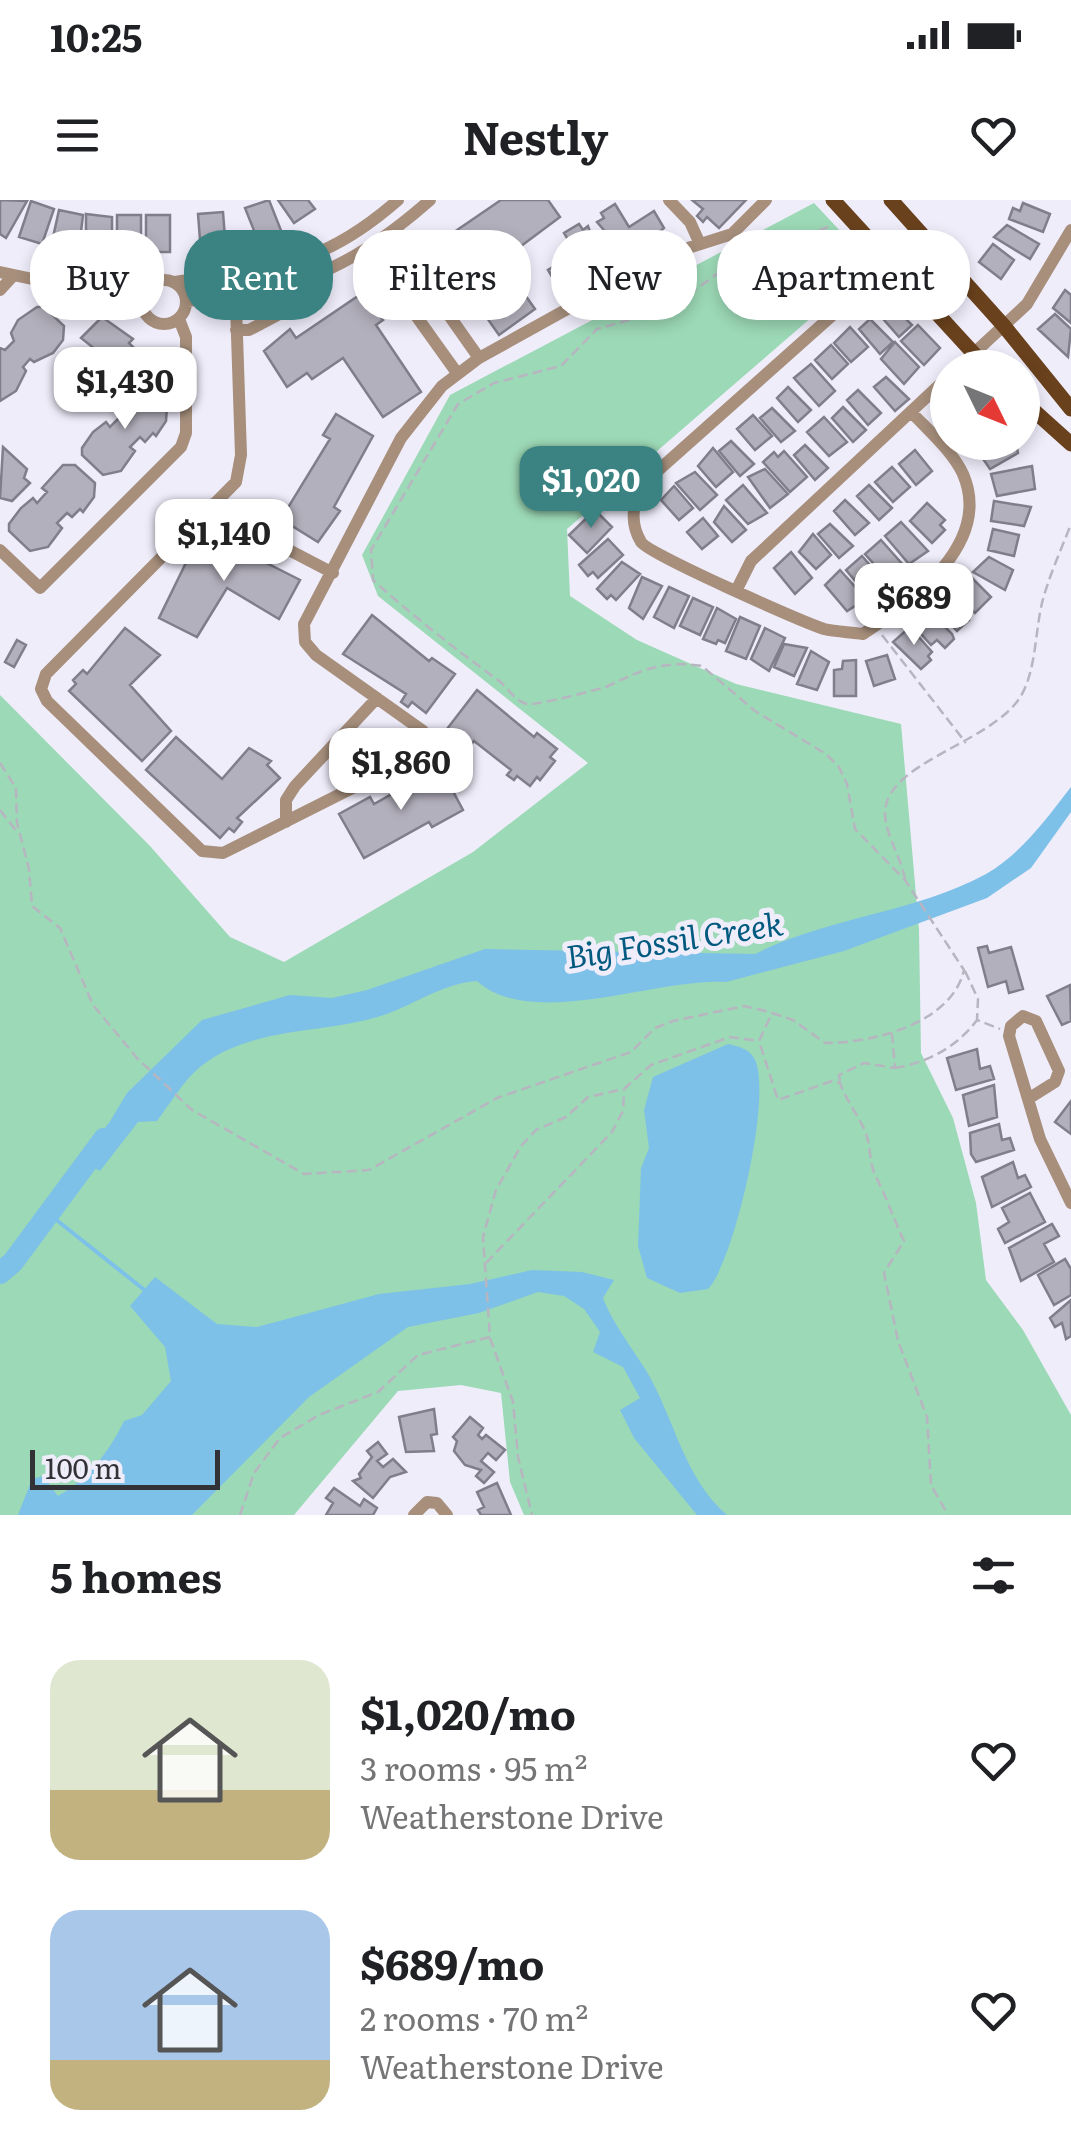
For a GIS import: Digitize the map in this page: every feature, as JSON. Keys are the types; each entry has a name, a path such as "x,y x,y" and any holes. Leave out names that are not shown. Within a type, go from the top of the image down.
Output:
{"main road":[{"path":"833,200 861,230"},
{"path":"891,200 1004,326 1071,410"},
{"path":"942,320 969,350"},
{"path":"1040,416 1071,444"}],"street":[{"path":"333,247 398,200"},
{"path":"395,230 430,200"},
{"path":"669,200 690,222 700,244"},
{"path":"235,320 241,455 236,482 46,674 41,690 47,701 202,851 222,853 422,753 430,742 423,731 305,642 304,624 421,408 457,373 479,358 662,256 732,234 766,200"},
{"path":"977,350 1044,281 1071,230"},
{"path":"0,290 6,275"},
{"path":"164,279 184,281"},
{"path":"176,282 184,296"},
{"path":"150,320 165,325 179,319 184,308"},
{"path":"0,550 40,588 181,446 186,433 186,338 179,319"},
{"path":"236,330 250,330 269,320"},
{"path":"419,320 457,373"},
{"path":"452,320 479,358"},
{"path":"827,320 644,483 636,495 632,519 642,544 672,564 825,629 863,634 954,556 966,524 968,490 961,470 912,414"},
{"path":"442,352 464,337"},
{"path":"737,589 751,561 930,396"},
{"path":"213,504 226,517 333,572"},
{"path":"286,822 286,800 294,786 376,698"},
{"path":"1028,1100 1055,1082 1059,1071 1036,1021 1024,1016 1008,1032 1028,1100 1040,1139 1071,1203"},
{"path":"414,1515 428,1502 437,1503 447,1515"}],"path":[{"path":"828,227 790,242 750,272 721,270 669,309 597,329 560,366 494,384 458,404 371,550 373,580 432,625 466,661 502,683 520,702 533,706 606,686 640,668 702,666 755,711 826,754 847,784 855,829 905,880"},
{"path":"978,1020 978,999 964,970 905,880 884,815 889,794 913,768 966,744 998,722 1020,698 1043,600 1071,524"},
{"path":"875,626 966,744"},
{"path":"0,763 16,788 18,833 29,868 32,906 60,928 93,1005 137,1058 183,1100 237,1138 304,1174 348,1174 392,1160 497,1098 630,1052 655,1028 744,1006 793,1020 825,1043 892,1034 949,1000 960,986 964,970"},
{"path":"0,810 18,833"},
{"path":"772,1013 758,1041 778,1100 832,1081 840,1083"},
{"path":"978,1020 1008,1032"},
{"path":"948,1515 931,1485 927,1418 898,1341 884,1273 904,1241 894,1225 883,1185 876,1177 864,1128 854,1117 839,1074 864,1063 895,1068 918,1064 936,1055 978,1020"},
{"path":"892,1034 895,1068"},
{"path":"532,1515 518,1457 513,1402 490,1337 483,1267 489,1210 521,1146 536,1130 566,1117 588,1097 624,1089 651,1066 730,1037 758,1041"},
{"path":"483,1267 508,1236 612,1132 623,1111 624,1089"},
{"path":"240,1515 254,1473 280,1438 319,1415 378,1392 418,1355 490,1337"}],"green space":[{"path":"814,203 839,230 763,230"},
{"path":"717,254 717,320 808,320 567,529 570,596 637,640 736,684 901,724 919,929 921,1053 953,1118 976,1203 986,1280 1023,1330 1071,1415 1071,1515 524,1515 510,1482 501,1393 461,1385 398,1391 294,1515 0,1515 0,695 150,846 230,937 284,962 473,852 588,763 378,596 362,555 450,395 592,320 697,320 697,265"}],"water":[{"path":"1071,787 1071,812 1031,868 987,898 844,951 726,982 562,1002 530,1002 501,995 477,981 452,986 384,1015 265,1037 220,1054 200,1067 157,1121 138,1122 100,1171 78,1159 109,1123 127,1093 202,1020 290,995 332,998 367,990 485,949 755,954 812,931 930,898 986,874 1022,846"},
{"path":"728,1044 752,1055 759,1076 759,1104 748,1176 718,1273 708,1289 680,1293 647,1278 638,1246 641,1168 649,1148 644,1110 653,1077"},
{"path":"532,1270 582,1272 614,1280 603,1298 607,1308 657,1390 700,1484 727,1515 697,1515 634,1438 620,1410 640,1398 623,1367 593,1352 600,1332 584,1309 564,1296 538,1292 479,1313 408,1327 309,1397 192,1515 18,1515 32,1479 43,1476 58,1496 69,1489 97,1464 124,1421 142,1415 171,1381 165,1347 130,1306 155,1277 217,1324 257,1327 379,1294 470,1284"}],"building":[{"path":"0,200 27,201 6,238 0,234"},
{"path":"269,200 281,230 254,230 245,208"},
{"path":"278,200 308,200 315,209 294,223"},
{"path":"501,200 548,200 560,217 531,239 531,230 457,230"},
{"path":"692,200 746,200 719,228 707,217 703,222 697,216 703,209"},
{"path":"31,201 54,209 47,230 30,230 30,240 19,237"},
{"path":"1023,203 1050,214 1043,232 1009,219 1013,208 1020,211"},
{"path":"615,204 629,227 654,211 664,228 604,230 597,222 604,218 601,213"},
{"path":"59,210 83,215 81,230 55,230"},
{"path":"223,212 224,230 199,230 198,214"},
{"path":"86,214 112,217 112,230 86,230"},
{"path":"117,215 141,215 141,230 117,230"},
{"path":"146,215 170,215 170,252 164,252 164,230 146,230"},
{"path":"1007,225 1039,244 1030,259 994,237"},
{"path":"993,244 1014,260 1001,279 979,262"},
{"path":"1065,290 1071,295 1071,323 1053,308"},
{"path":"353,299 353,320 383,320 376,325 421,392 383,417 343,358 312,379 307,373 287,387 264,351 290,329 296,338 323,320 333,320 333,313"},
{"path":"30,312 30,320 58,320 64,326 63,340 53,353 34,362 30,359 23,367 26,371 16,391 0,401 0,348 5,350 14,341 11,333 18,320"},
{"path":"1055,314 1071,329 1068,357 1038,329"},
{"path":"99,320 106,320 133,339 129,343 140,354 136,359 143,366 121,389 104,368 100,372 86,358 95,349 81,338"},
{"path":"488,320 520,320 499,335"},
{"path":"871,320 893,342 880,354 859,329"},
{"path":"884,320 907,320 912,325 899,337"},
{"path":"918,325 940,348 930,350 930,359 924,365 901,341"},
{"path":"850,327 868,347 851,362 834,343"},
{"path":"895,342 919,367 904,384 881,359"},
{"path":"831,345 848,364 832,379 815,360"},
{"path":"161,364 176,364 176,394 162,394"},
{"path":"811,364 835,391 819,406 794,378"},
{"path":"886,377 909,399 895,411 874,387"},
{"path":"788,387 811,410 798,422 777,398"},
{"path":"135,389 148,389 167,407 166,421 156,436 153,433 145,442 140,437 130,447 135,451 121,471 103,475 82,455 82,448 93,432 106,422 110,427 120,417 115,412"},
{"path":"858,390 881,413 868,425 847,400"},
{"path":"843,407 866,430 853,442 832,418"},
{"path":"772,408 795,431 781,442 760,418"},
{"path":"336,414 373,436 334,507 340,511 318,542 281,519 330,439 323,435"},
{"path":"753,415 772,436 755,450 737,429"},
{"path":"824,417 847,442 829,456 807,432"},
{"path":"731,441 754,464 740,476 719,451"},
{"path":"805,445 828,468 815,480 794,455"},
{"path":"3,447 27,469 24,478 30,483 12,501 0,498"},
{"path":"713,448 733,472 716,487 698,466"},
{"path":"915,450 932,471 916,485 899,464"},
{"path":"784,451 807,477 790,492 763,462 774,452 778,457"},
{"path":"984,460 1006,460 990,469"},
{"path":"63,465 75,465 95,483 94,497 83,512 80,509 72,517 67,513 57,523 62,528 48,547 30,551 9,531 9,524 33,498 37,503 47,492 42,488"},
{"path":"1032,466 1035,489 997,496 991,474"},
{"path":"892,467 910,487 893,502 875,482"},
{"path":"765,469 788,494 770,508 748,477"},
{"path":"695,472 717,495 700,510 676,483"},
{"path":"743,485 767,513 748,524 726,500"},
{"path":"869,485 892,508 879,520 857,496"},
{"path":"674,486 693,508 679,520 661,500"},
{"path":"845,500 869,523 855,535 834,511"},
{"path":"994,501 1031,507 1024,526 991,521"},
{"path":"927,503 945,520 940,525 945,530 932,543 910,521"},
{"path":"724,506 746,530 732,542 714,522"},
{"path":"595,510 612,527 587,553 569,535"},
{"path":"703,518 718,536 702,549 687,532"},
{"path":"901,522 928,551 909,564 885,536"},
{"path":"830,524 853,546 839,558 818,534"},
{"path":"993,529 1019,535 1014,556 988,550"},
{"path":"202,530 300,580 279,619 227,588 197,637 159,618"},
{"path":"813,534 831,555 816,569 799,552"},
{"path":"608,539 623,555 598,578 593,572 588,576 579,565"},
{"path":"881,540 904,566 900,575 886,569 882,573 865,554"},
{"path":"791,552 812,578 795,594 774,568"},
{"path":"862,556 888,586 871,599 846,570"},
{"path":"989,557 1013,570 1005,590 973,572"},
{"path":"622,562 640,574 616,600 611,595 607,599 597,589"},
{"path":"840,570 866,599 847,611 825,585"},
{"path":"642,577 662,586 643,619 629,608"},
{"path":"972,578 991,597 975,613 956,593"},
{"path":"669,587 689,596 674,628 654,617"},
{"path":"693,598 713,607 700,635 680,626"},
{"path":"947,599 969,620 957,631 936,608"},
{"path":"717,608 736,619 725,643 718,640 716,644 703,639"},
{"path":"929,611 952,634 954,639 945,648 937,640 931,645 913,625"},
{"path":"372,615 429,661 432,658 455,674 426,713 412,702 408,707 401,702 406,694 343,654"},
{"path":"740,617 760,626 746,659 726,651"},
{"path":"910,627 932,652 928,656 931,660 921,669 893,642"},
{"path":"125,628 160,655 130,685 171,731 142,761 69,691 76,684 73,680 83,670 87,674"},
{"path":"765,628 785,638 769,671 751,659"},
{"path":"17,640 26,645 14,667 5,662"},
{"path":"784,644 807,648 794,676 774,667"},
{"path":"811,651 829,662 817,690 797,684"},
{"path":"887,655 895,679 874,686 866,661"},
{"path":"856,660 856,696 834,696 834,670 842,669 843,661"},
{"path":"477,690 534,737 537,733 557,749 550,757 555,761 540,780 537,777 530,786 517,776 514,780 507,775 511,770 474,741 470,746 447,729"},
{"path":"176,737 222,779 249,748 271,761 267,765 280,778 237,818 242,822 234,832 229,828 220,838 146,770"},
{"path":"440,767 463,810 432,827 429,822 364,858 339,814 370,797 374,804"},
{"path":"987,946 989,953 1011,947 1023,989 1009,993 1006,981 988,987 978,948"},
{"path":"1070,985 1071,1021 1062,1025 1047,996"},
{"path":"977,1049 980,1069 990,1066 994,1079 956,1090 947,1058"},
{"path":"994,1085 997,1117 969,1126 963,1095"},
{"path":"1071,1101 1071,1134 1055,1122"},
{"path":"999,1124 1002,1140 1010,1138 1014,1150 976,1162 971,1154 970,1133"},
{"path":"1013,1162 1018,1178 1025,1175 1031,1187 992,1207 982,1177"},
{"path":"1030,1193 1045,1222 1005,1243 998,1229 1009,1222 1002,1208"},
{"path":"1052,1224 1059,1236 1044,1244 1054,1262 1021,1281 1009,1248"},
{"path":"1065,1259 1071,1269 1071,1295 1054,1305 1038,1275"},
{"path":"1071,1300 1071,1336 1066,1339 1062,1323 1055,1327 1050,1318"},
{"path":"434,1409 434,1451 406,1452 399,1417"},
{"path":"470,1417 483,1428 478,1435 482,1439 486,1435 505,1450 496,1460 488,1453 481,1461 494,1472 484,1483 476,1476 481,1470 465,1465 454,1451 457,1441 453,1437"},
{"path":"378,1442 387,1454 377,1461 383,1467 393,1459 406,1472 390,1477 373,1498 353,1481 361,1478 359,1474 372,1457 367,1451"},
{"path":"497,1483 511,1515 481,1515 478,1510 484,1507 477,1492"},
{"path":"334,1488 360,1506 364,1499 377,1508 373,1515 326,1515 333,1503 326,1498"}],"waterway":[{"name":"Big Fossil Creek","path":"0,1273 13,1262 104,1139"},
{"path":"49,1214 147,1292"}]}
